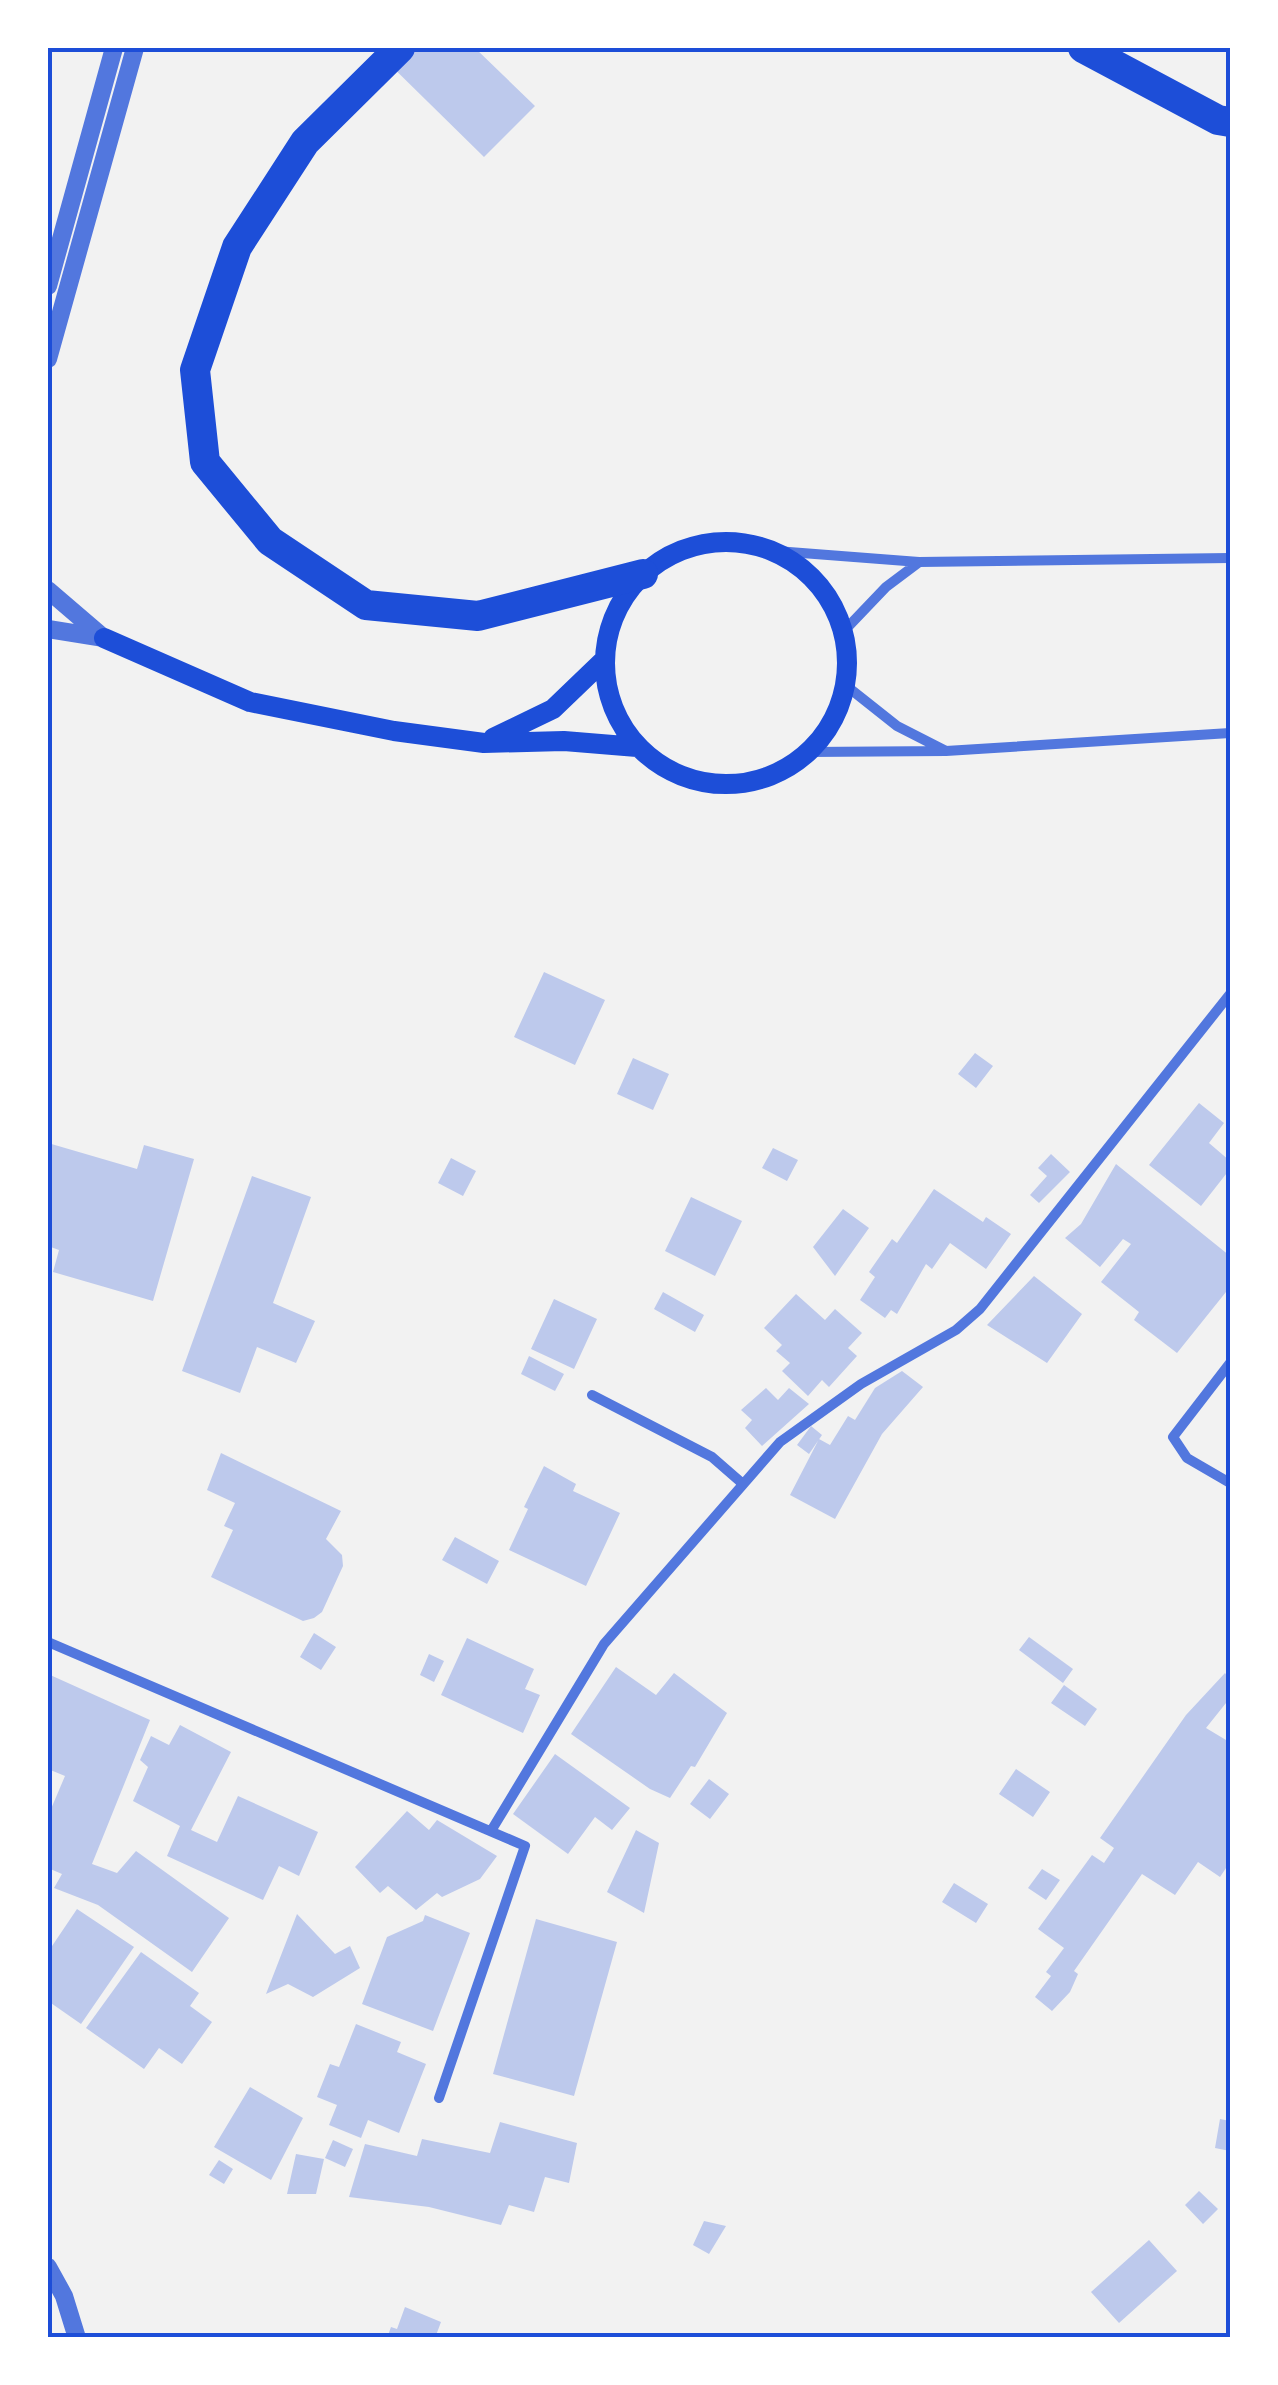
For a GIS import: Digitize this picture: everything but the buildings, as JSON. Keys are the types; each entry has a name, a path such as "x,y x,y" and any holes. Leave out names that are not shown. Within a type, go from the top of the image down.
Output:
{"highway":[{"path":"400,48 304,142 237,247 195,370 205,462 270,541 366,605 478,616 643,574"},
{"path":"1083,48 1218,120 1230,122"}],"main road":[{"path":"730,541 776,552 805,570 831,600 844,632 848,667 838,712 809,752 768,776 722,785 677,776 637,747 610,703 604,660 614,616 643,574 688,547 730,541"},
{"path":"104,638 250,702 394,731 484,743 564,741 637,747"},
{"path":"484,743 553,709 604,660"}],"street":[{"path":"48,286 114,48"},
{"path":"48,359 135,48"},
{"path":"776,552 919,562 1230,558"},
{"path":"844,632 886,586 919,562"},
{"path":"48,590 104,638"},
{"path":"48,629 104,638"},
{"path":"844,684 897,726 946,751"},
{"path":"809,752 946,751 1230,732"},
{"path":"491,1832 604,1644 780,1442 861,1384 956,1330 980,1310 1230,994"},
{"path":"1230,1362 1174,1437 1187,1458 1230,1483"},
{"path":"592,1395 712,1457 744,1484"},
{"path":"48,1642 524,1846 439,2098"},
{"path":"48,2267 64,2296 78,2338"}]}
